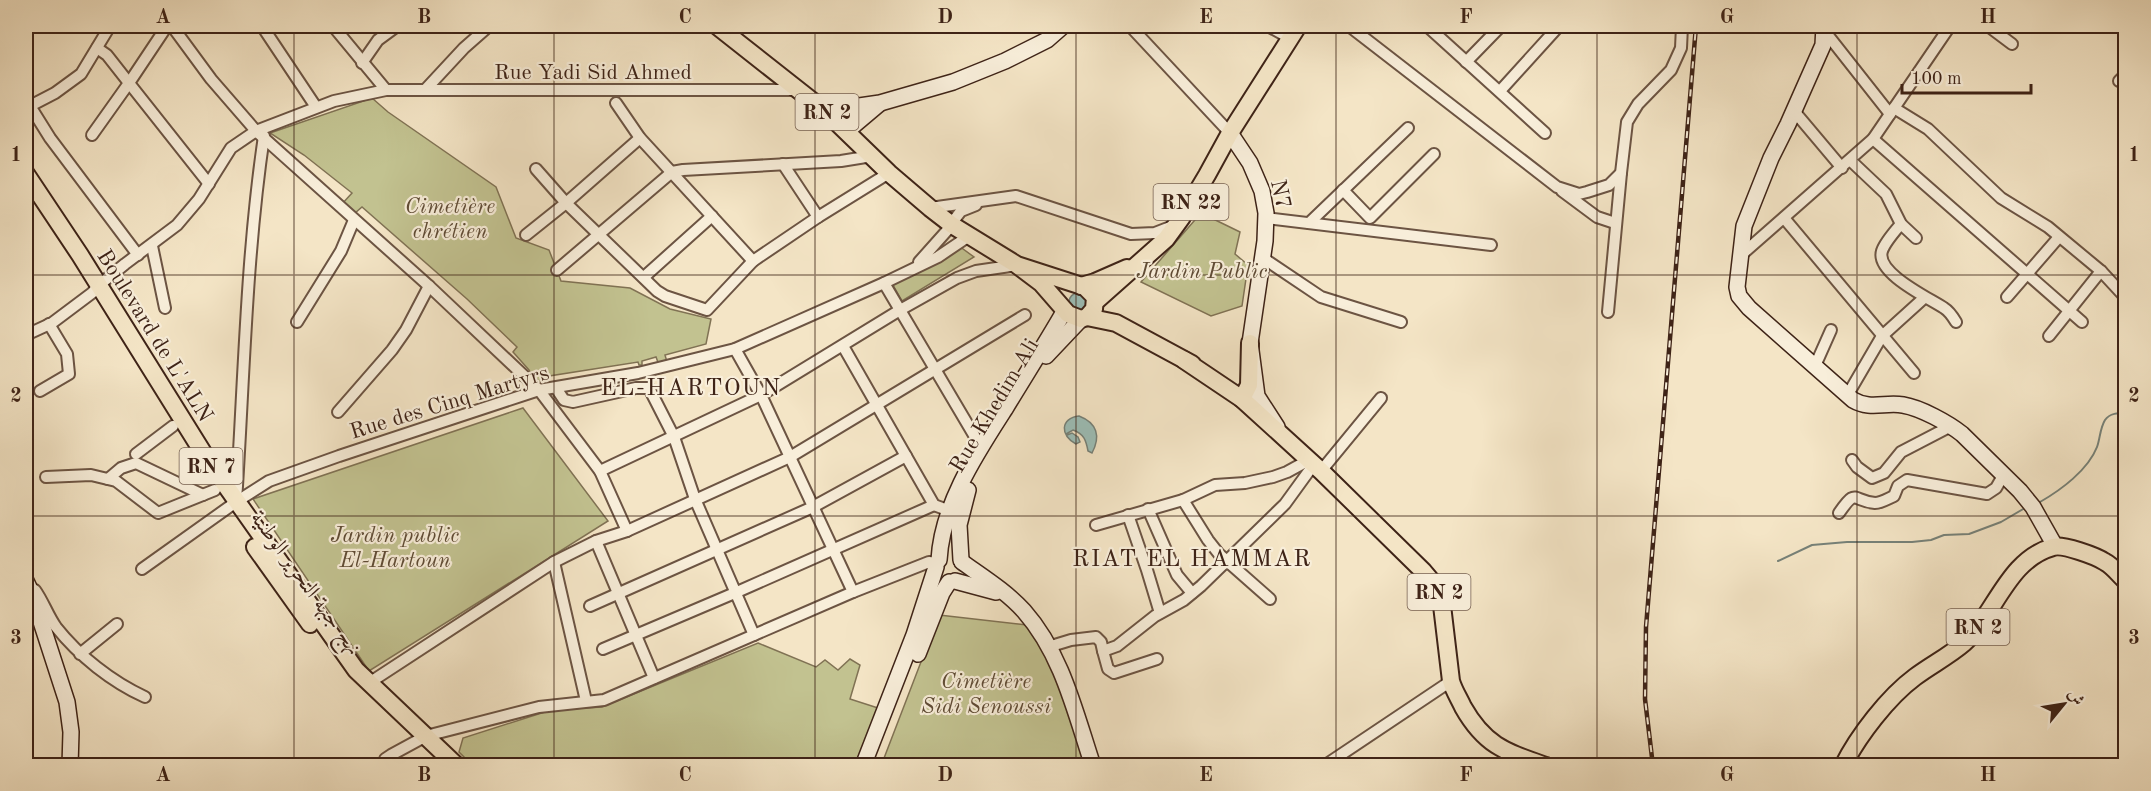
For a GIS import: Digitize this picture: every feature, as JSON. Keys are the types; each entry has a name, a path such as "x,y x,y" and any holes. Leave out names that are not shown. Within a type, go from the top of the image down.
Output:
{"main road":[{"name":"RN 2","path":"717,26 825,111 930,208 952,225 1017,265 1046,288 1064,309"},
{"path":"825,111 880,103 952,82 1005,61 1047,40 1062,26"},
{"path":"1824,27 1823,45 1771,158 1744,226 1737,287 1739,296 1744,304 1847,396 1864,405 1902,405 1913,408 1951,426 2004,474 2033,507 2055,546 2076,550 2106,562 2126,581"},
{"name":"RN 22","path":"1090,310 1166,239 1294,32"},
{"path":"847,131 880,103"},
{"name":"N7","path":"1230,133 1250,163 1262,191 1266,218 1263,258 1250,344 1257,396 1281,434"},
{"name":"Boulevard de L'ALN","path":"26,174 95,289 172,405 232,505 356,670 443,765"},
{"name":"نهج جبهة التحرير الوطنية","path":"26,191 95,289 209,493 232,505 346,674 421,739"},
{"name":"RN 22","path":"1080,286 1141,262"},
{"name":"RN 2","path":"1017,265 1080,286"},
{"path":"1080,286 1093,293 1090,310 1071,317 1064,309 1063,298 1069,289 1080,286"},
{"name":"Rue Khedim Ali","path":"863,765 914,635 938,560 950,511 981,447 1064,309"},
{"name":"RN 2","path":"1090,310 1224,380 1315,465 1434,584 1441,597 1453,689 1469,717 1487,740 1508,752 1546,765"},
{"name":"Rue Khedim Ali","path":"962,561 959,525 971,480 1039,365 1055,344 1090,310"},
{"path":"1224,380 1233,382 1244,373 1250,344"},
{"path":"1243,397 1249,385 1250,344"},
{"name":"RN 2","path":"1184,360 1243,397"},
{"name":"RN 2","path":"1843,765 1876,716 1914,678 1964,642 1984,620 2012,576 2030,558 2055,546"},
{"path":"1010,597 983,587 940,578 938,560 950,554 956,556 1010,597 1024,610 1058,663 1093,765"},
{"path":"873,765 942,593 962,575 964,567 962,561"},
{"path":"27,585 67,702 70,765"},
{"name":"Boulevard de L'ALN","path":"421,739 457,765"}],"street":[{"path":"110,26 81,74 55,93 28,104 50,138 138,255"},
{"path":"92,135 167,26"},
{"path":"172,26 211,79 260,134 429,286 539,390 600,471 627,531"},
{"path":"262,26 316,107"},
{"path":"333,26 386,90"},
{"path":"362,63 378,40 397,26"},
{"path":"425,90 464,48 489,26"},
{"path":"1130,26 1230,133"},
{"path":"1268,26 1294,32"},
{"path":"1349,26 1597,217 1615,223"},
{"path":"1427,26 1545,133"},
{"path":"1466,62 1501,26"},
{"path":"1500,91 1559,26"},
{"path":"1608,312 1615,223 1627,122 1638,104 1671,70 1681,48 1682,26"},
{"path":"1740,256 1873,139 1950,26"},
{"path":"1988,26 2012,44"},
{"path":"1824,27 1892,111 1928,129 2001,198 2048,227 2101,271 2126,298"},
{"path":"97,48 107,55 209,184"},
{"name":"Rue Yadi Sid Ahmed","path":"26,335 49,324 177,225 209,184 231,148 316,107 334,101 386,90 800,90"},
{"path":"616,103 640,138 753,261"},
{"path":"1794,111 1846,164 1886,194 1901,224 1916,238"},
{"path":"1309,223 1408,128"},
{"path":"232,505 259,173 260,134"},
{"path":"526,235 640,138"},
{"path":"1873,139 2082,322"},
{"path":"1369,230 1370,218 1434,154"},
{"path":"557,270 672,172 841,161 872,156"},
{"path":"783,164 818,217"},
{"path":"536,168 566,203 665,296 707,310 753,261 818,217 890,173"},
{"path":"1557,187 1579,194 1609,184 1621,173"},
{"path":"1343,190 1370,218"},
{"path":"930,208 951,203 1016,196 1131,234 1155,233 1177,224"},
{"path":"914,267 932,250 964,209 986,201"},
{"path":"644,277 712,216"},
{"path":"1266,218 1491,245"},
{"path":"1784,218 1914,373"},
{"path":"297,322 341,251 354,220"},
{"path":"1901,224 1882,251 1882,262 1890,272 1924,298 1946,309 1956,322"},
{"path":"914,267 938,257 969,236"},
{"path":"2007,297 2059,237"},
{"path":"152,246 165,308"},
{"path":"1263,258 1321,297 1401,322"},
{"path":"600,471 761,395 900,310 963,275 1017,265"},
{"name":"Rue des Cinq Martyrs","path":"142,569 269,481 539,390 638,373 735,349 884,283 914,267"},
{"path":"2049,336 2101,271"},
{"path":"884,283 981,447"},
{"path":"338,412 392,350 406,330 429,286"},
{"path":"1847,396 1882,336 1924,298"},
{"path":"369,683 554,562 596,541 627,531 790,457 1025,315"},
{"path":"39,391 69,374 67,354 49,324"},
{"path":"1815,366 1830,330"},
{"path":"843,346 934,505 950,511"},
{"path":"735,349 761,395 853,592"},
{"path":"556,388 564,400 573,402 649,388 674,437 695,499 754,635"},
{"path":"1103,651 1117,646 1160,613 1192,593 1285,504 1315,465 1381,398"},
{"path":"136,454 173,426"},
{"path":"1852,460 1857,467 1872,478 1884,473 1901,453 1951,426"},
{"path":"590,606 813,507 906,456"},
{"path":"108,479 121,468 135,463 209,493"},
{"path":"1096,525 1183,500 1215,485 1245,483 1315,465"},
{"path":"1839,513 1849,499 1855,496 1876,503 1894,496 1898,486 1907,480 1987,494 1996,488 2004,474"},
{"path":"46,477 91,475 108,479 116,482 158,513 209,493"},
{"path":"1183,500 1208,540 1226,561 1270,599"},
{"path":"603,649 934,505"},
{"path":"1148,509 1177,575 1192,593"},
{"path":"1128,515 1160,613"},
{"path":"596,541 620,593 654,678"},
{"path":"384,765 385,759 421,739 539,707 604,700 853,592 938,560"},
{"path":"554,562 586,701"},
{"path":"27,585 36,590 55,626 81,654 129,690 145,697"},
{"path":"81,654 117,624"},
{"path":"1048,647 1071,640 1096,637 1101,642 1108,669 1114,673 1156,659"},
{"path":"1324,765 1451,681"}],"green space":[{"name":"Cimetière chrétien","path":"372,98 388,112 496,187 516,238 549,250 561,281 630,288 670,309 711,319 706,344 665,355 667,362 659,365 656,357 642,361 642,365 638,362 543,377 543,381 536,383 529,370 513,352 517,347 467,299 362,207 355,213 341,205 352,193 304,155 270,133"},
{"name":"Jardin Public","path":"1201,213 1240,232 1235,254 1248,265 1242,306 1211,316 1141,282"},
{"path":"959,246 974,257 902,301 893,285"},
{"name":"Jardin public El-Hartoun","path":"523,408 608,521 369,671 253,499"},
{"name":"Cimetière Sidi Senoussi","path":"939,615 1027,625 1053,665 1087,766 881,766"},
{"path":"758,643 816,667 825,660 838,670 850,659 860,665 850,699 878,708 855,765 473,766 459,752 463,738 551,710 602,707"}],"water":[{"path":"1074,293 1082,293 1087,298 1085,309 1074,311 1069,306 1069,298"},
{"path":"1079,416 1090,422 1096,431 1095,447 1092,453 1088,451 1080,433 1073,430 1066,434 1072,433 1078,437 1080,442 1076,444 1067,437 1065,432 1065,424 1068,420"}],"waterway":[{"path":"2040,502 2065,485 2087,464 2097,447 2105,420 2114,414 2126,413"},
{"path":"1778,561 1812,545 1847,542 1912,542 1931,540 1944,535 1969,534 2001,522 2025,508"}],"railway":[{"path":"1653,766 1645,699 1646,627 1696,26"}],"district":[{"name":"EL-HARTOUN","path":"691,387"},
{"name":"RIAT EL HAMMAR","path":"1192,558"}]}
